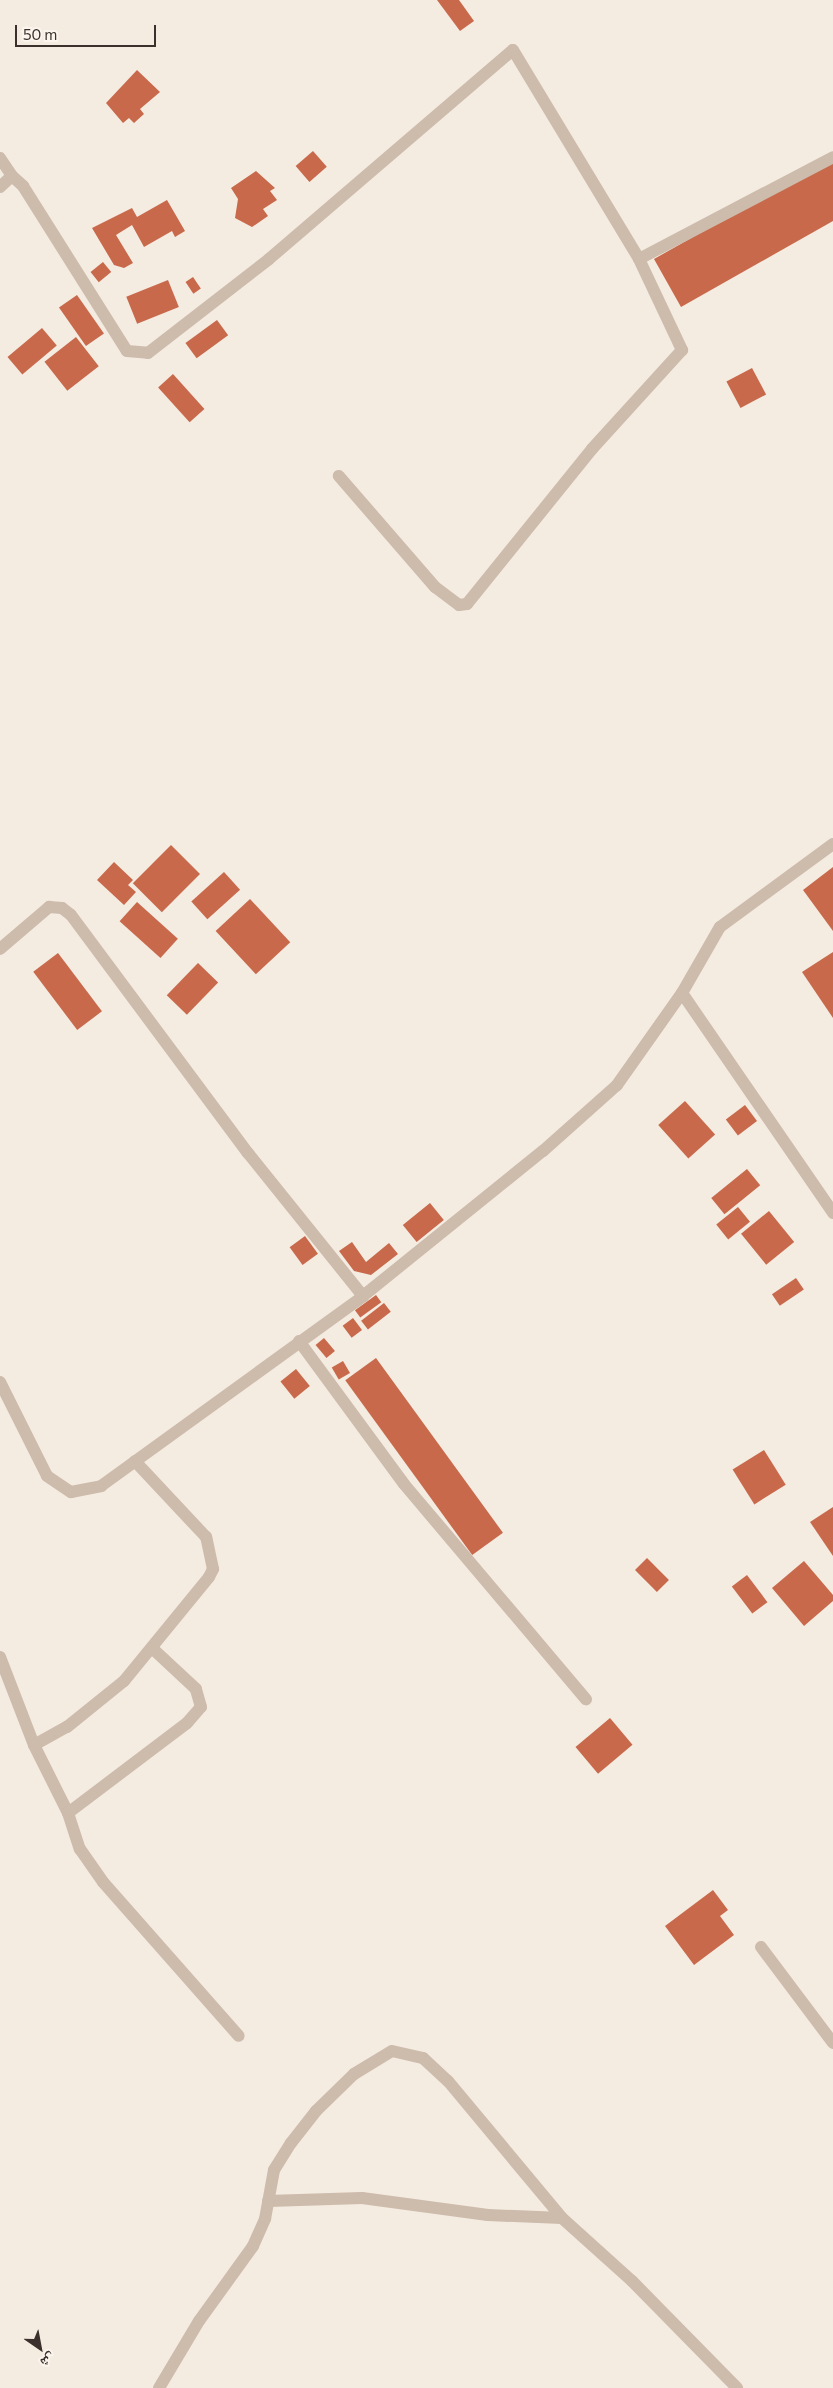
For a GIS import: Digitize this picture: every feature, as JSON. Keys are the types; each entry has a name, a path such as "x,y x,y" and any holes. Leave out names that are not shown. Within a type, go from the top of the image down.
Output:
{"street":[{"path":"0,158 127,352 148,354 276,253 513,50 639,259 682,350 592,449 467,604 459,605 435,587 339,476"},
{"path":"639,259 833,157"},
{"path":"0,187 12,176"},
{"path":"0,1382 47,1476 62,1489 84,1491 101,1486 363,1296 617,1085 682,993 720,927 833,844"},
{"path":"0,949 48,907 62,908 71,915 206,1098 363,1296"},
{"path":"682,993 833,1213"},
{"path":"299,1341 404,1484 586,1699"},
{"path":"34,1745 90,1710 152,1648 209,1577 213,1562 206,1537 135,1461"},
{"path":"68,1813 187,1723 201,1707 196,1689 152,1648"},
{"path":"0,1657 34,1745 68,1813 80,1848 103,1882 239,2036"},
{"path":"762,1947 833,2043"},
{"path":"159,2388 199,2321 253,2246 268,2201 274,2170 316,2111 354,2074 392,2051 422,2058 448,2081 562,2218 632,2281 737,2388"},
{"path":"268,2201 362,2198 488,2215 562,2218"}],"building":[{"path":"437,0 459,0 474,21 460,31"},
{"path":"137,70 160,92 140,109 144,114 134,123 129,118 123,123 106,103"},
{"path":"313,151 327,167 309,182 296,166"},
{"path":"833,158 833,221 681,307 654,259"},
{"path":"256,171 275,188 270,191 277,200 263,209 268,216 252,227 235,218 238,199 231,188"},
{"path":"167,200 185,231 175,237 172,231 144,247 132,225 116,235 133,263 124,268 114,265 92,228 132,208 137,217"},
{"path":"103,262 111,272 99,282 91,272"},
{"path":"193,277 201,289 193,294 186,282"},
{"path":"168,280 179,307 137,324 126,297"},
{"path":"77,295 104,334 86,346 59,308"},
{"path":"217,320 228,335 197,358 185,343"},
{"path":"42,328 57,346 22,375 8,357"},
{"path":"76,337 99,366 67,391 44,362"},
{"path":"752,368 766,394 740,408 726,382"},
{"path":"173,374 204,409 190,422 158,387"},
{"path":"171,845 200,874 162,912 133,883"},
{"path":"114,862 133,880 128,885 136,892 124,905 97,880"},
{"path":"833,867 833,931 803,890"},
{"path":"224,872 240,890 207,919 191,901"},
{"path":"250,899 290,942 256,974 216,931"},
{"path":"137,902 178,939 160,958 120,921"},
{"path":"833,952 833,1018 802,972"},
{"path":"58,953 102,1011 77,1030 33,972"},
{"path":"198,963 218,982 187,1015 167,995"},
{"path":"685,1101 715,1134 688,1159 658,1125"},
{"path":"745,1105 757,1121 738,1135 726,1119"},
{"path":"747,1169 760,1185 724,1214 711,1198"},
{"path":"430,1203 444,1220 417,1242 403,1225"},
{"path":"738,1207 750,1222 728,1239 716,1225"},
{"path":"769,1211 794,1242 766,1265 741,1234"},
{"path":"305,1236 318,1254 303,1265 290,1247"},
{"path":"352,1242 366,1262 389,1243 398,1254 371,1275 354,1271 339,1251"},
{"path":"796,1278 804,1290 780,1306 772,1294"},
{"path":"376,1295 381,1302 360,1318 355,1310"},
{"path":"384,1303 391,1312 368,1330 361,1321"},
{"path":"353,1318 362,1330 352,1338 343,1326"},
{"path":"324,1338 335,1351 327,1358 316,1345"},
{"path":"376,1358 503,1533 472,1555 345,1380"},
{"path":"343,1361 350,1373 339,1380 332,1368"},
{"path":"296,1369 310,1386 294,1399 280,1382"},
{"path":"764,1450 786,1485 754,1504 733,1470"},
{"path":"833,1507 833,1556 810,1522"},
{"path":"647,1558 669,1580 657,1592 635,1570"},
{"path":"804,1561 833,1595 833,1601 804,1626 772,1588"},
{"path":"747,1575 767,1602 752,1614 732,1586"},
{"path":"610,1718 632,1745 598,1774 576,1747"},
{"path":"713,1890 728,1910 720,1916 734,1935 694,1965 665,1926"}]}
